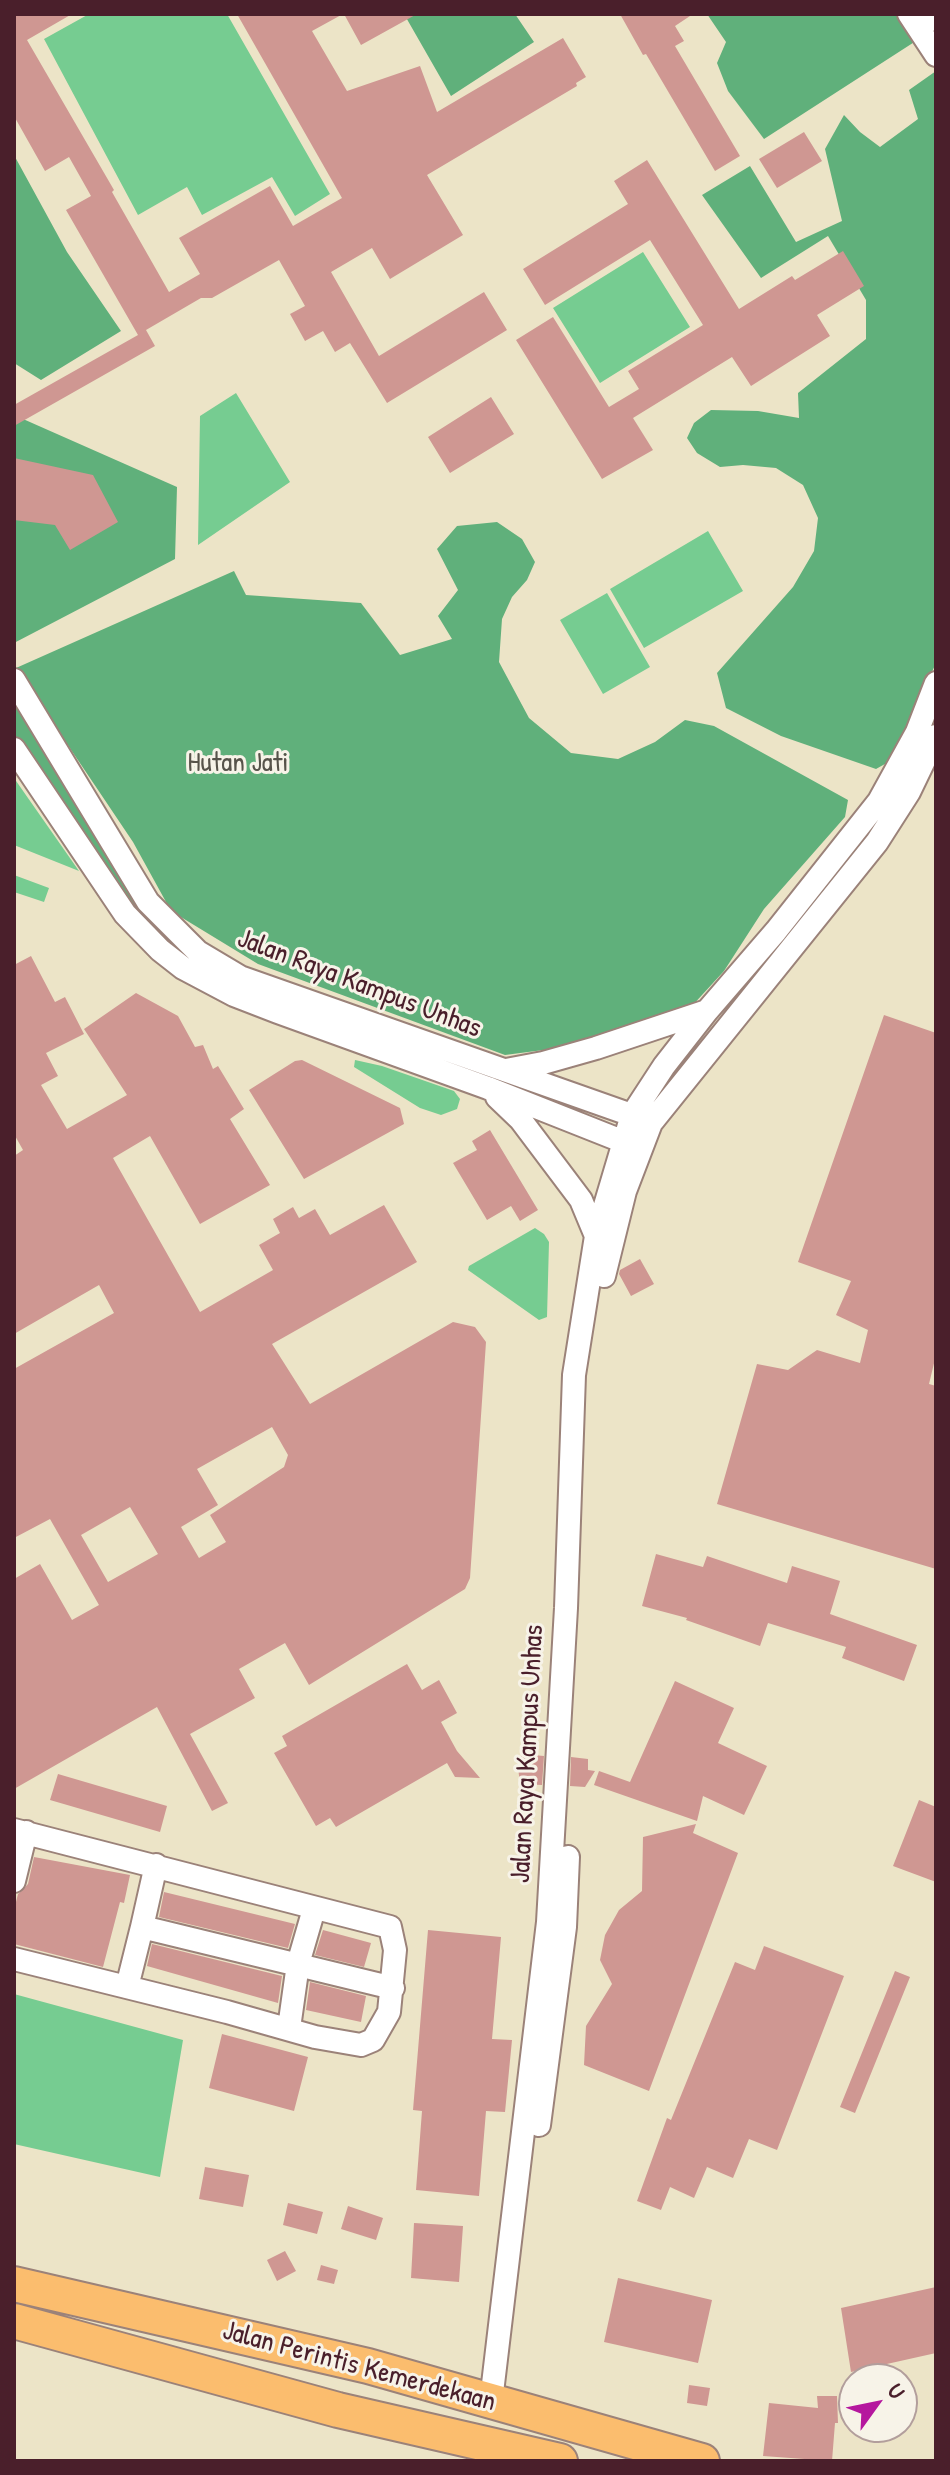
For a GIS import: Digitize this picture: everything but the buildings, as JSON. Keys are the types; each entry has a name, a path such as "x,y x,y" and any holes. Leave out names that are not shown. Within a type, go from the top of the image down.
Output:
{"highway":[{"name":"Jalan Perintis Kemerdekaan","path":"14,2284 347,2361 702,2461"},
{"name":"Jalan Perintis Kemerdekaan","path":"14,2321 338,2410 470,2451 560,2461"},
{"path":"338,2410 347,2361"}],"street":[{"path":"909,14 936,55"},
{"path":"932,14 936,20"},
{"name":"Jalan Raya Kampus Unhas","path":"14,680 148,902 198,952 240,977 642,1119"},
{"name":"Jalan Raya Kampus Unhas","path":"497,2403 558,1908 583,1362 596,1236 664,1066 776,931 891,781 917,732 936,683"},
{"name":"Jalan Raya Kampus Unhas","path":"642,1119 879,839 909,792 936,736"},
{"name":"Jalan Raya Kampus Unhas","path":"14,749 125,914 160,950 183,968 249,1001 488,1088 632,1146"},
{"path":"859,826 879,839"},
{"path":"505,1071 570,1056 707,1011"},
{"path":"488,1088 520,1119 560,1171 581,1200 596,1236"},
{"name":"Jalan Raya Kampus Unhas","path":"583,1362 594,1332 632,1146"},
{"path":"14,1881 20,1831 390,1927 395,1950 389,2012 373,2040 361,2045 315,2037 14,1959"},
{"path":"127,1987 156,1865"},
{"path":"289,2028 298,1964 314,1909"},
{"path":"142,1927 393,1988"}],"green space":[{"path":"89,14 227,14 330,194 295,216 272,177 202,215 187,187 138,215 44,39"},
{"path":"404,14 515,14 534,42 451,96"},
{"path":"707,14 901,14 919,39 764,139 728,91 717,63 726,42"},
{"path":"936,71 936,663 892,760 876,769 781,736 726,708 717,673 793,587 814,551 818,518 803,485 776,468 743,465 720,467 697,453 687,438 694,423 711,410 758,411 799,418 798,393 866,339 866,300 828,236 761,278 702,195 750,166 796,242 842,221 825,149 844,115 880,147 918,119 909,90"},
{"path":"14,155 67,252 121,331 41,380 14,363"},
{"path":"643,252 690,327 600,383 553,308"},
{"path":"236,393 290,482 198,545 200,416"},
{"path":"14,415 177,487 175,559 14,643"},
{"name":"Hutan Jati","path":"497,522 522,539 535,562 502,619 499,662 529,718 571,753 618,759 655,742 685,720 714,726 848,800 845,817 764,909 724,971 691,1007 617,1028 574,1046 505,1055 258,964 171,911 133,842 16,668 234,571 246,595 361,603 400,655 452,639 438,616 458,590 437,549 457,526"},
{"path":"708,531 743,591 644,648 610,589"},
{"path":"607,593 650,667 603,694 560,620"},
{"path":"14,691 178,940 173,947 148,930 64,813 14,736"},
{"path":"14,778 79,871 14,845"},
{"path":"14,875 49,888 44,902 14,892"},
{"path":"355,1060 454,1091 460,1099 457,1109 441,1115 420,1108 354,1067"},
{"path":"535,1228 549,1242 547,1317 539,1320 468,1270 469,1266"},
{"path":"14,1994 183,2040 160,2177 14,2144"}]}
